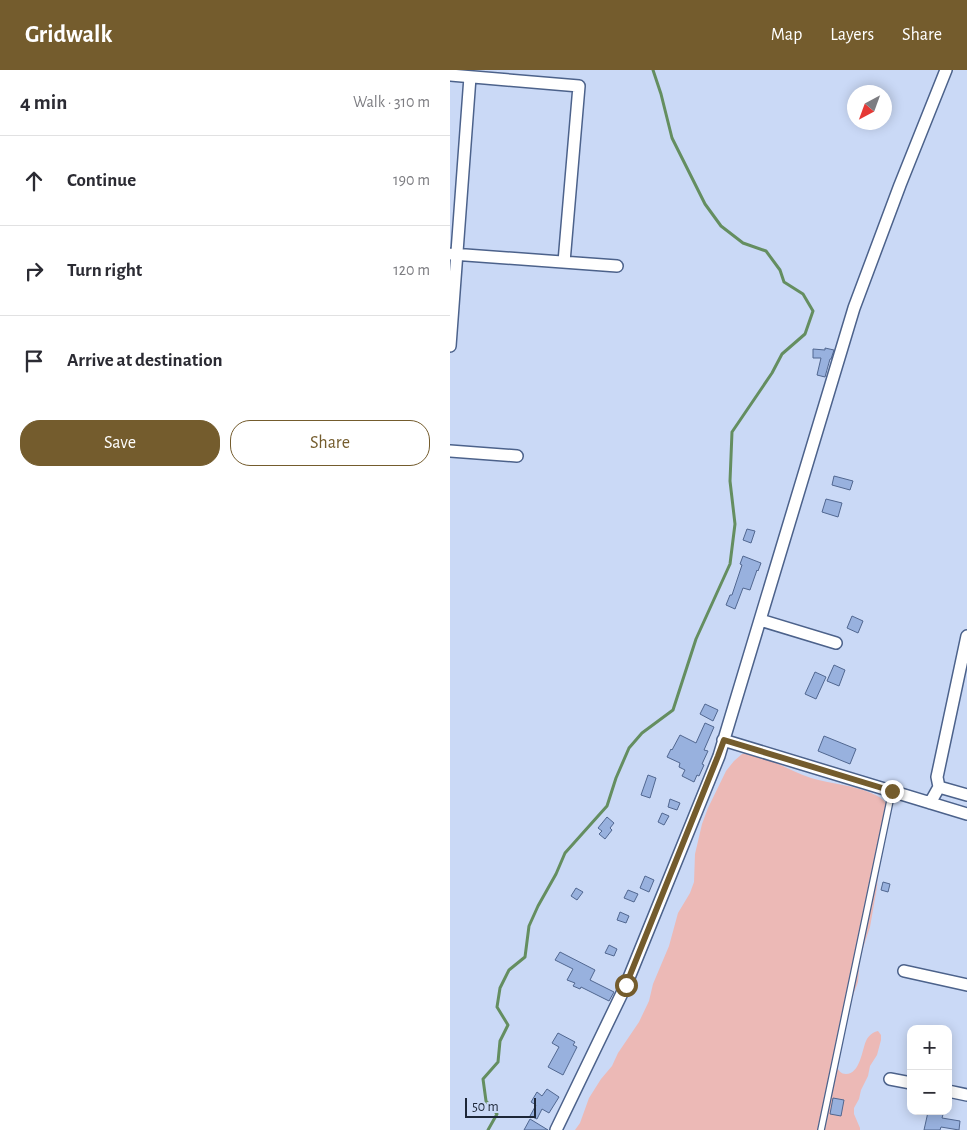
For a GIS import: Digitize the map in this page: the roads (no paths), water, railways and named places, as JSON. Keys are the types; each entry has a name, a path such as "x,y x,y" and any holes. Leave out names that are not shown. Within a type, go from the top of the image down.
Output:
{"street":[{"path":"556,1130 626,985 715,765 854,308 946,70"},
{"path":"450,75 579,86 564,262"},
{"path":"450,346 454,254 470,77"},
{"path":"454,254 617,266"},
{"path":"450,451 517,456"},
{"path":"760,620 836,642"},
{"path":"930,803 939,787 937,777 967,636"},
{"path":"724,740 967,814"},
{"path":"939,787 967,795"},
{"path":"904,971 967,984"},
{"path":"890,1079 907,1082"},
{"path":"952,1092 967,1095"}],"lane":[{"path":"821,1130 892,791"}],"waterway":[{"path":"488,1130 497,1114 486,1101 483,1079 498,1062 500,1041 508,1025 497,1007 500,988 509,970 525,957 529,926 565,853 607,806 616,778 629,748 642,733 673,710 696,639 730,564 735,524 730,481 732,432 772,373 782,354 805,334 813,311 803,294 784,282 780,270 766,251 743,243 721,226 705,204 672,138 653,70"}]}
